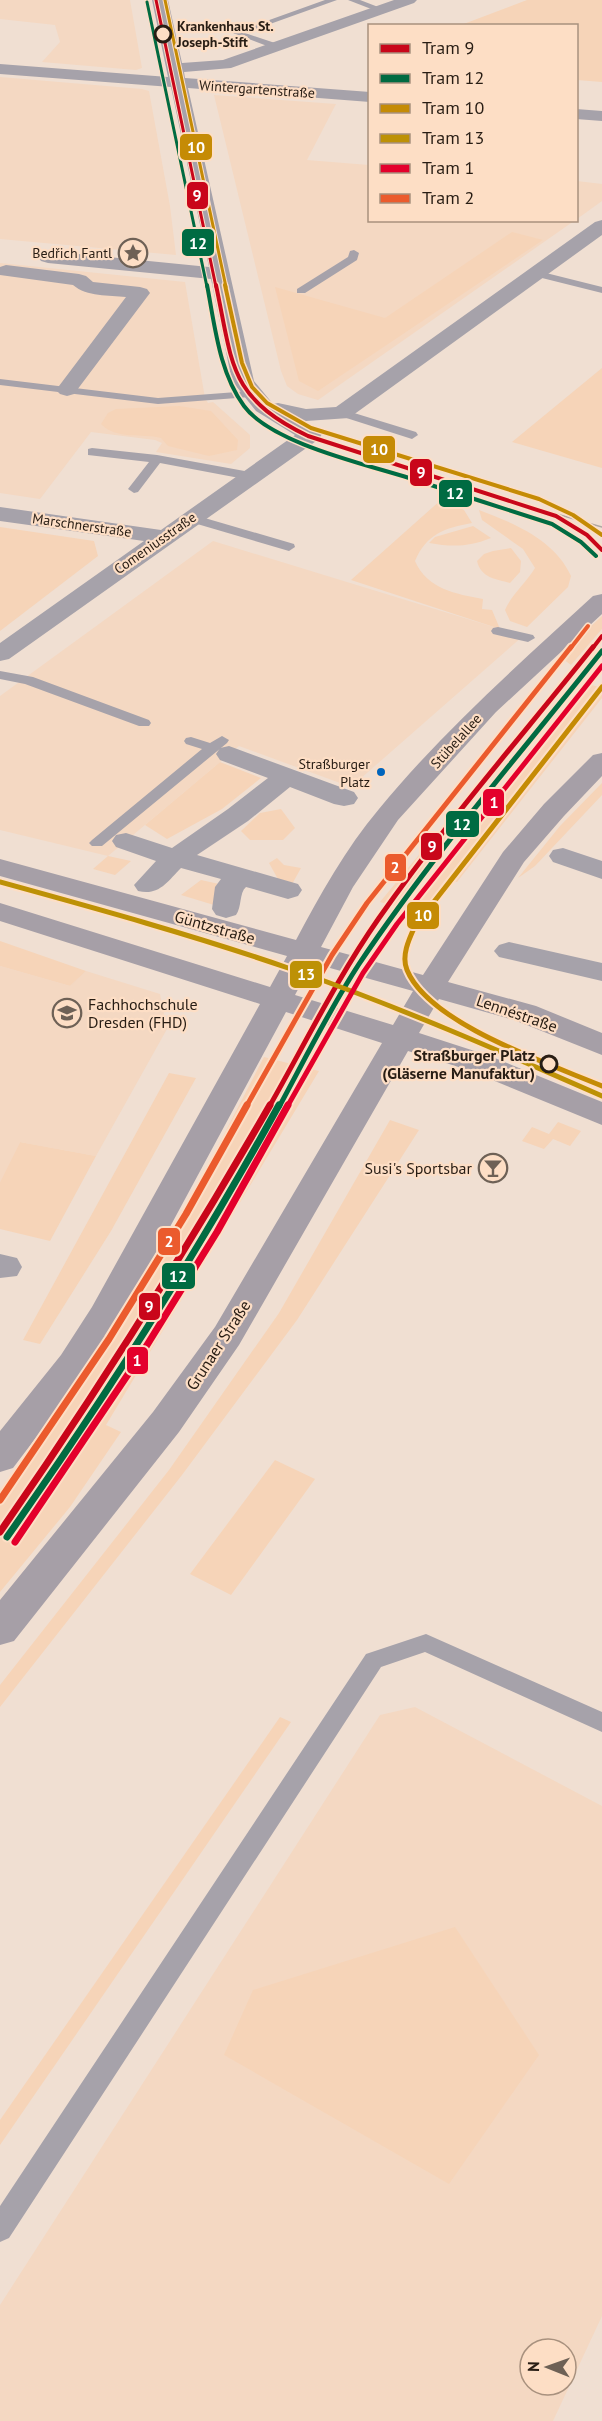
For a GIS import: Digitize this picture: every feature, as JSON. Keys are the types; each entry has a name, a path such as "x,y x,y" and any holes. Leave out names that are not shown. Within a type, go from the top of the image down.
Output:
{"main road":[{"name":"Stübelallee","path":"304,953 332,900 388,815 487,707 602,601"},
{"path":"401,1037 513,858 554,810 602,761"},
{"name":"Güntzstraße","path":"0,867 304,953 431,986"},
{"path":"0,912 479,1063 602,1114"},
{"path":"0,1458 73,1364 105,1316 304,953"},
{"name":"Lennéstraße","path":"431,986 525,1013 602,1045"},
{"name":"Grunaer Straße","path":"0,1629 166,1422 228,1336 401,1037"}],"street":[{"path":"160,0 238,363 256,400 306,415 341,413 601,227"},
{"path":"176,75 225,65 409,0"},
{"name":"Wintergartenstraße","path":"0,69 176,75 368,98"},
{"path":"578,114 602,116"},
{"path":"2,267 27,255 219,274"},
{"path":"2,267 79,280 87,287 140,293 67,390"},
{"name":"Comeniusstraße","path":"0,654 311,434 284,422 256,400"},
{"name":"Marschnerstraße","path":"0,514 164,537"},
{"path":"221,747 344,798"},
{"path":"148,885 175,858 238,815 287,776"},
{"path":"126,841 175,858 288,890"},
{"path":"563,856 602,871"},
{"path":"226,909 229,887 241,876"},
{"path":"509,951 602,972"}],"lane":[{"path":"278,47 237,33 333,0"},
{"path":"352,0 382,10"},
{"path":"301,291 353,258 354,253"},
{"path":"538,274 602,290"},
{"path":"0,382 158,401 256,400"},
{"path":"341,413 412,435"},
{"path":"92,452 157,459 250,476"},
{"path":"134,489 157,459"},
{"path":"191,518 289,547"},
{"path":"498,631 528,638"},
{"path":"0,675 28,680 144,723"},
{"path":"191,741 221,747"},
{"path":"97,843 221,747"},
{"path":"0,2229 374,1660 426,1643 602,1722"}],"shaded area":[{"path":"0,0 130,0 142,68 136,70 42,62 60,42 55,25 0,19"},
{"path":"527,0 602,0 602,82 578,80 578,24 464,24"},
{"name":"Krankenhaus St. Joseph-Stift","path":"0,77 149,91 170,206 176,255 0,239"},
{"path":"214,95 336,104 307,160 368,165 368,222 573,222 318,400 298,394 287,386 281,371"},
{"path":"578,181 602,184 602,201 578,218"},
{"path":"512,232 543,240 318,391 299,381 275,287 385,318"},
{"path":"0,263 185,282 205,398 208,403 213,402 250,435 250,448 231,464 156,452 162,443 155,440 91,432 40,499 0,493"},
{"path":"602,368 602,468 512,442"},
{"path":"179,406 211,411 238,440 237,450 209,456 168,446 161,438 114,432 101,424 108,413 116,409"},
{"path":"442,499 464,510 472,523 453,527 431,538 415,561 427,578 443,589 483,599 482,609 492,610 500,629 351,580"},
{"path":"479,510 532,534 555,552 571,576 568,587 527,627 510,621 505,610 535,568 523,549 482,520"},
{"path":"473,526 491,538 460,545 429,543 435,537"},
{"path":"0,527 94,541 98,556 0,631"},
{"path":"213,541 523,636 351,787 239,746 108,856 0,830 0,696"},
{"path":"511,548 521,561 520,572 510,583 490,577 479,567 477,561 484,554"},
{"path":"602,616 602,629 571,665 559,656"},
{"path":"585,683 602,688 602,698 457,882 446,879 420,914 406,910"},
{"path":"220,762 261,778 222,809 167,839 145,825"},
{"path":"602,783 602,795 535,866 518,878 560,826"},
{"path":"281,809 295,828 283,840 250,840 241,831 260,813"},
{"path":"452,815 463,819 394,906 380,902"},
{"path":"108,856 131,861 115,875 93,869"},
{"path":"277,858 284,865 301,868 291,886 279,881 269,863"},
{"path":"201,880 219,884 214,905 181,895"},
{"path":"0,941 86,971 70,986 0,966"},
{"path":"0,966 70,986 86,971 160,994 167,1029 96,1156 20,1142 0,1182"},
{"path":"264,1057 319,1071 106,1425 121,1432 70,1507 0,1592 0,1490 90,1368 206,1169"},
{"path":"169,1073 196,1078 111,1231 40,1344 23,1340"},
{"path":"390,1120 419,1130 297,1320 182,1475 0,1707 0,1685 169,1470 279,1313"},
{"path":"558,1122 581,1131 570,1146 553,1139 544,1149 522,1141 532,1127 549,1134"},
{"path":"20,1142 96,1156 50,1241 0,1229 0,1182"},
{"path":"275,1460 315,1479 231,1595 190,1574"},
{"path":"415,1707 602,1806 602,2316 578,2367 578,2337 518,2337 518,2397 564,2397 553,2421 0,2421 0,2305 380,1715"},
{"path":"280,1717 291,1722 0,2145 0,2120"},
{"path":"455,1927 539,2055 449,2184 224,2055 253,1990"}],"tram line":[{"name":"9","path":"156,0 233,365 253,401 282,423 308,436 556,516 587,535 602,550"},
{"name":"10","path":"165,0 242,363 252,387 267,403 311,428 539,499 573,515 602,535"},
{"name":"12","path":"147,2 224,367 230,384 245,408 265,424 305,445 552,524 581,542 596,556"},
{"path":"536,508 602,527"},
{"name":"2","path":"0,1500 109,1339 186,1214 332,955 367,903 588,626"},
{"name":"9","path":"0,1532 71,1429 171,1271 278,1092 349,963 439,837 602,636"},
{"name":"12","path":"7,1537 76,1438 173,1285 278,1109 334,1005 359,965 446,844 602,651"},
{"name":"1","path":"15,1542 139,1358 217,1232 363,973 397,924 602,666"},
{"name":"10","path":"602,687 415,926 405,958 407,970 418,988 437,1006 463,1023 492,1039 602,1086"},
{"name":"13","path":"0,882 183,934 331,983 487,1046 602,1096"}],"place":[{"name":"Krankenhaus St. Joseph-Stift","path":"163,34"},
{"name":"Bedřich Fantl","path":"133,253"},
{"name":"Straßburger Platz","path":"381,772"},
{"name":"Fachhochschule Dresden (FHD)","path":"67,1013"},
{"name":"Straßburger Platz (Gläserne Manufaktur)","path":"549,1064"},
{"name":"Susi's Sportsbar","path":"493,1168"}]}
